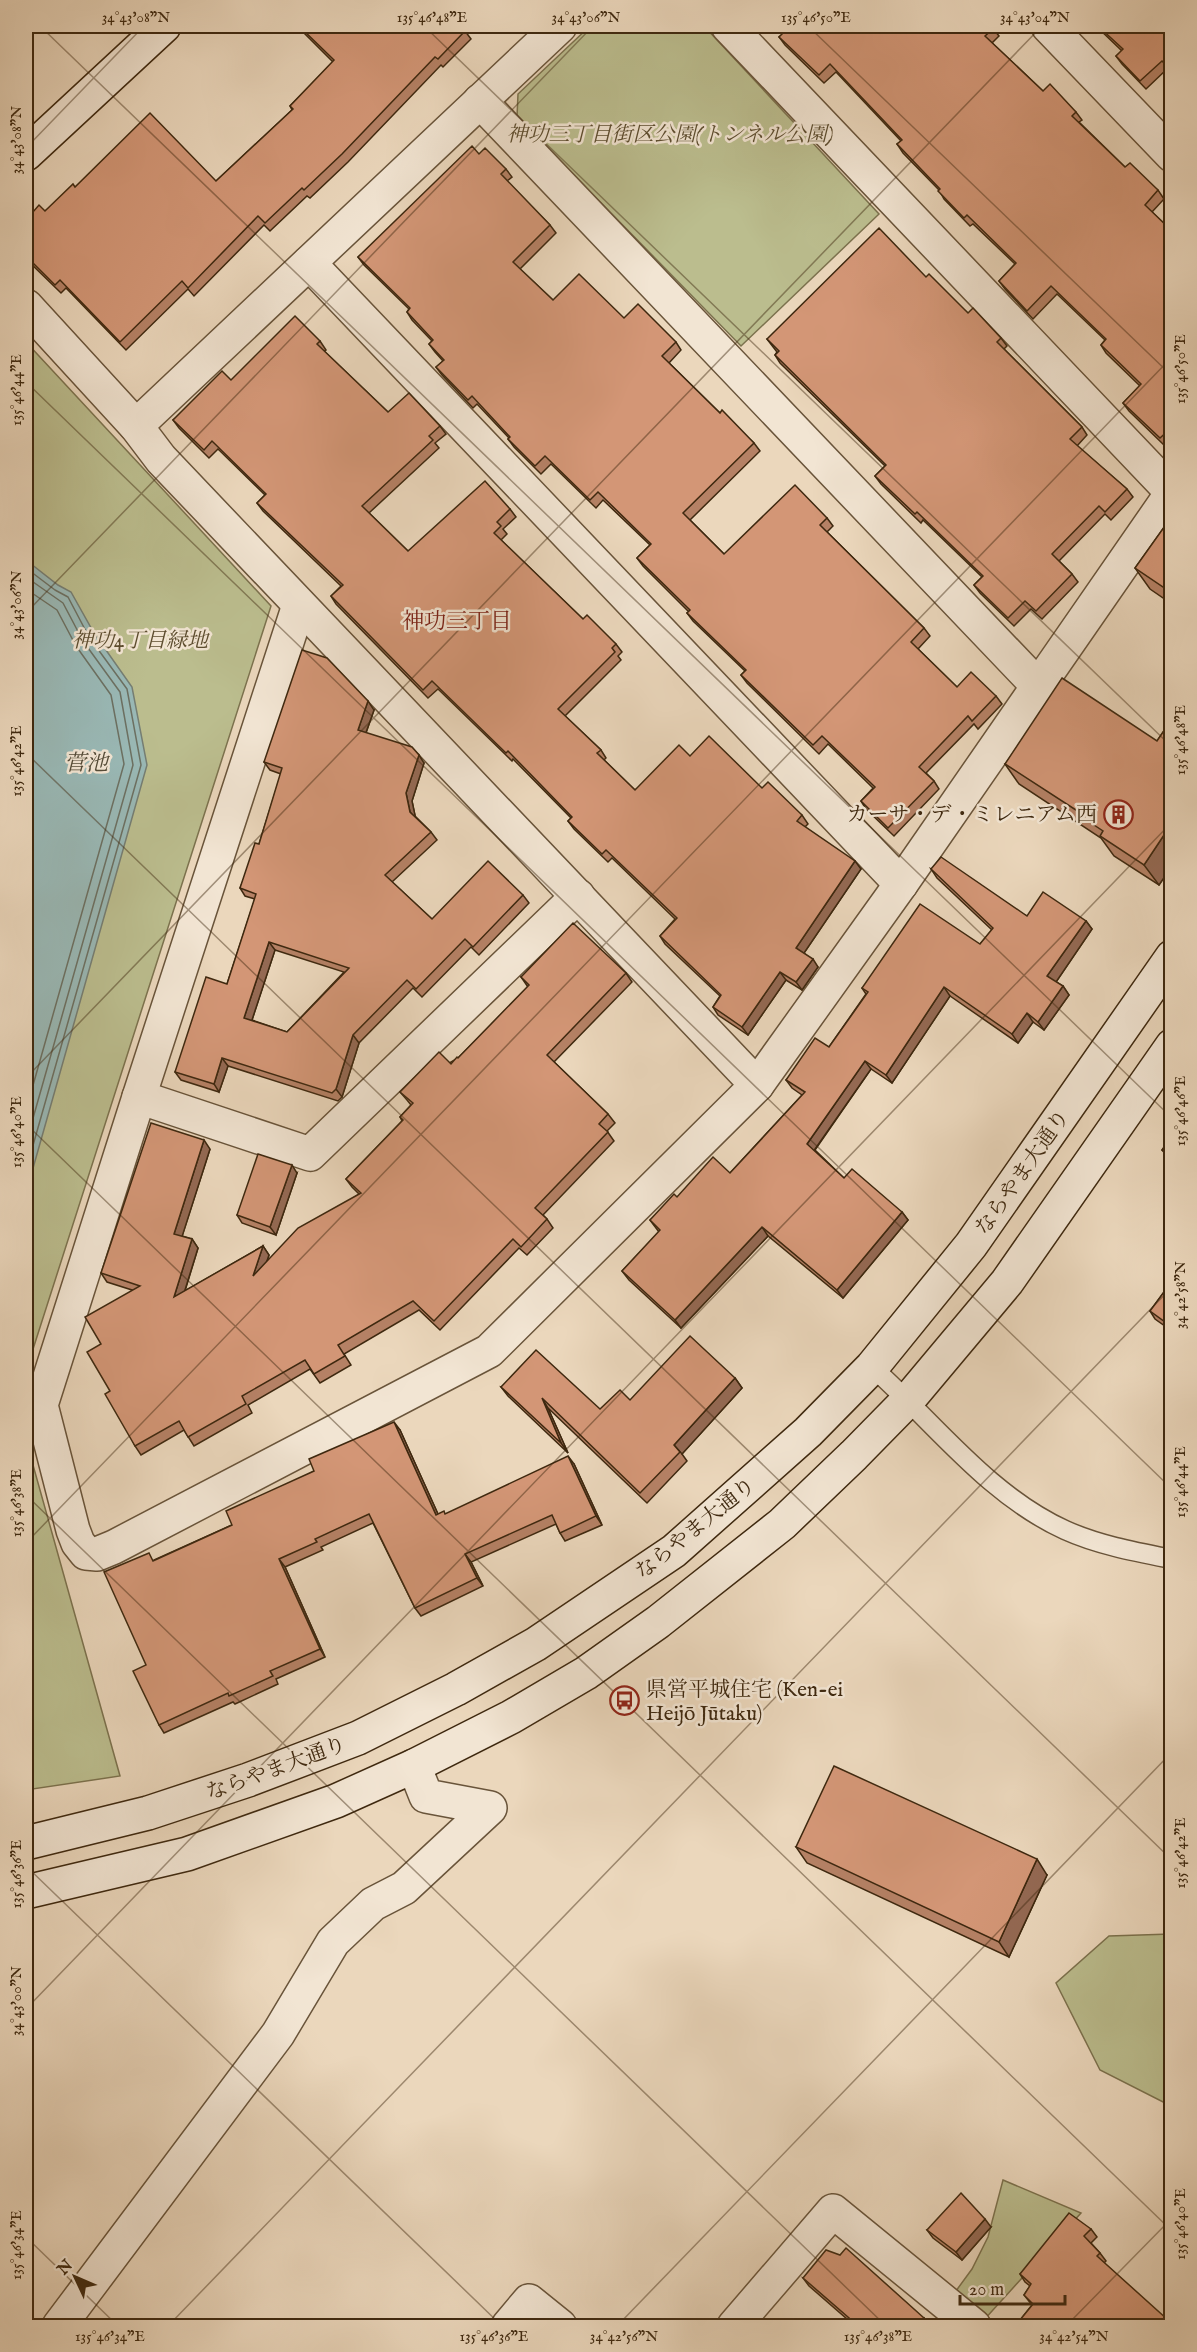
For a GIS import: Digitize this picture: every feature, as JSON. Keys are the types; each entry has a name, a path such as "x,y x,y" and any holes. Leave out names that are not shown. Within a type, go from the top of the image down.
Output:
{"street":[{"path":"26,154 164,26"},
{"path":"136,426 560,26"},
{"path":"299,605 139,1096 42,1405 73,1530 78,1543 86,1553 97,1554 114,1547 489,1351 758,1084 901,884 1172,492 728,26"},
{"path":"1048,26 1172,155"},
{"path":"480,101 1038,686"},
{"path":"309,263 901,884"},
{"path":"26,306 136,426 161,459 758,1084"},
{"path":"139,1096 310,1154 578,896"},
{"name":"ならやま大通り","path":"26,1843 148,1813 248,1780 358,1738 456,1689 536,1644 674,1551 808,1432 872,1366 971,1245 1172,957"},
{"path":"26,1892 187,1854 336,1801 414,1766 511,1717 576,1678 658,1622 782,1524 909,1399 1007,1282 1172,1046"},
{"path":"59,2326 278,2034 333,1942 373,1904 404,1888 490,1808 426,1796 414,1766"},
{"path":"734,2326 833,2211 974,2326"},
{"path":"508,2326 529,2301 560,2326"}],"lane":[{"path":"872,1366 1021,1506 1065,1530 1115,1547 1172,1559"}],"green space":[{"name":"神功三丁目街区公園(トンネル公園)","path":"590,26 704,26 879,214 741,346 517,117 518,94"},
{"name":"神功4丁目緑地","path":"26,342 271,606 26,1371"},
{"path":"26,1440 120,1776 26,1790"},
{"path":"1171,1934 1171,2106 1100,2070 1056,1983 1109,1936"},
{"path":"1003,2180 1081,2213 983,2321 953,2295 972,2269 988,2237"}],"water":[{"name":"菅池","path":"26,560 58,585 71,592 94,633 132,687 147,765 26,1193"}],"building":[{"path":"299,26 460,26 465,31 438,59 435,57 342,154 304,190 302,188 265,223 258,216 188,288 182,281 120,342 60,280 55,285 26,256 26,220 39,205 45,211 73,184 75,187 150,113 216,181 293,109 290,106 334,60"},
{"path":"777,26 991,26 994,28 985,36 1043,91 1050,84 1076,112 1072,116 1125,167 1130,163 1158,190 1145,205 1172,231 1172,427 1160,438 1123,403 1141,384 1101,345 1106,339 1051,286 1027,311 999,281 1016,263 967,215 964,218 938,191 940,189 897,144 902,140 830,64 819,75 779,37 784,32"},
{"path":"1098,26 1172,26 1172,71 1162,61 1140,81 1116,56 1123,49"},
{"path":"472,146 479,154 485,148 506,169 501,174 550,225 513,262 553,300 579,274 624,318 638,304 676,342 662,356 720,413 722,410 754,443 683,513 724,554 795,485 827,518 820,525 924,628 911,642 957,687 971,672 996,696 972,721 968,716 919,767 934,781 888,828 861,801 875,787 822,736 813,745 741,675 746,670 687,613 690,610 637,558 651,544 598,492 590,500 545,456 535,466 508,439 510,437 472,396 468,400 436,367 444,360 429,344 433,340 407,312 410,308 358,257"},
{"path":"879,228 926,277 929,274 968,313 973,308 1001,338 997,342 1082,427 1070,439 1127,489 1105,512 1099,506 1052,554 1072,574 1036,611 1025,601 1008,618 974,585 983,576 917,512 915,514 875,476 886,465 775,355 779,351 767,339"},
{"path":"295,316 320,341 317,344 388,412 409,393 440,426 429,436 433,440 362,506 408,551 485,481 510,509 497,522 501,526 494,533 583,619 587,615 616,644 612,648 615,652 558,709 601,750 597,753 635,790 679,745 690,756 709,736 762,788 768,782 802,815 797,821 855,861 796,948 813,959 796,982 780,972 742,1027 713,1007 721,995 660,936 677,918 606,850 602,854 568,821 572,817 508,751 506,753 432,681 423,690 331,596 343,585 257,503 266,494 212,441 204,450 173,420 222,371 231,380"},
{"path":"1172,516 1172,593 1135,568"},
{"path":"302,650 327,658 368,701 358,730 412,747 419,755 406,793 410,812 431,832 385,875 432,919 488,861 523,895 473,947 465,939 416,989 407,980 353,1035 336,1089 332,1093 222,1058 214,1084 175,1072 206,977 227,984 256,894 240,888 255,843 259,844 282,768 264,762","holes":["269,942 349,968 287,1032 244,1018"]},
{"name":"カーサ・デ・ミレニアム西","path":"1062,678 1157,741 1172,719 1172,823 1144,865 1100,836 1103,831 1094,825 1096,823 1005,764"},
{"path":"941,857 1027,916 1043,892 1086,921 1047,976 1063,986 1038,1022 1027,1013 1012,1034 944,987 886,1075 865,1061 807,1144 844,1178 852,1169 902,1212 837,1290 762,1227 675,1320 622,1271 660,1230 650,1220 674,1194 677,1197 713,1157 730,1173 805,1092 786,1080 815,1038 829,1047 868,992 862,988 920,904 980,944 993,928 931,869"},
{"path":"573,923 626,973 547,1055 608,1114 599,1124 608,1132 535,1208 547,1219 521,1247 513,1239 434,1321 413,1301 338,1345 345,1356 314,1374 305,1360 242,1396 246,1404 188,1437 179,1421 135,1446 105,1394 110,1391 87,1352 101,1344 85,1317 140,1286 101,1273 151,1123 204,1140 174,1234 192,1239 174,1297 263,1246 253,1276 298,1228 361,1193 346,1179 403,1120 400,1117 413,1103 400,1092 439,1052 451,1064 458,1058 529,985 521,977"},
{"path":"1172,1136 1172,1157 1162,1150"},
{"path":"258,1154 292,1165 270,1227 237,1215"},
{"path":"1172,1281 1172,1327 1150,1311"},
{"path":"690,1336 735,1378 674,1445 680,1452 640,1493 542,1398 561,1443 501,1387 536,1350 600,1409 620,1390 630,1400"},
{"path":"394,1422 436,1515 444,1511 445,1514 568,1456 596,1516 560,1533 552,1515 465,1554 477,1578 415,1608 369,1514 315,1539 317,1542 279,1559 320,1649 270,1671 273,1676 229,1696 228,1693 159,1725 133,1671 146,1665 104,1572 149,1553 153,1561 232,1525 226,1511 314,1471 309,1459"},
{"path":"834,1766 1037,1859 999,1942 796,1847"},
{"path":"961,2193 985,2219 956,2252 927,2230"},
{"path":"1069,2213 1091,2229 1084,2236 1100,2253 1097,2256 1168,2320 1162,2326 1028,2326 1020,2320 1033,2304 1024,2295 1031,2284 1020,2274"},
{"path":"846,2248 924,2318 917,2326 854,2326 856,2324 803,2278 826,2250 840,2255"}],"place":[{"name":"カーサ・デ・ミレニアム西","path":"1118,814"},
{"name":"県営平城住宅 (Ken-ei Heijō Jūtaku)","path":"625,1701"}],"district":[{"name":"神功三丁目","path":"457,620"}]}
